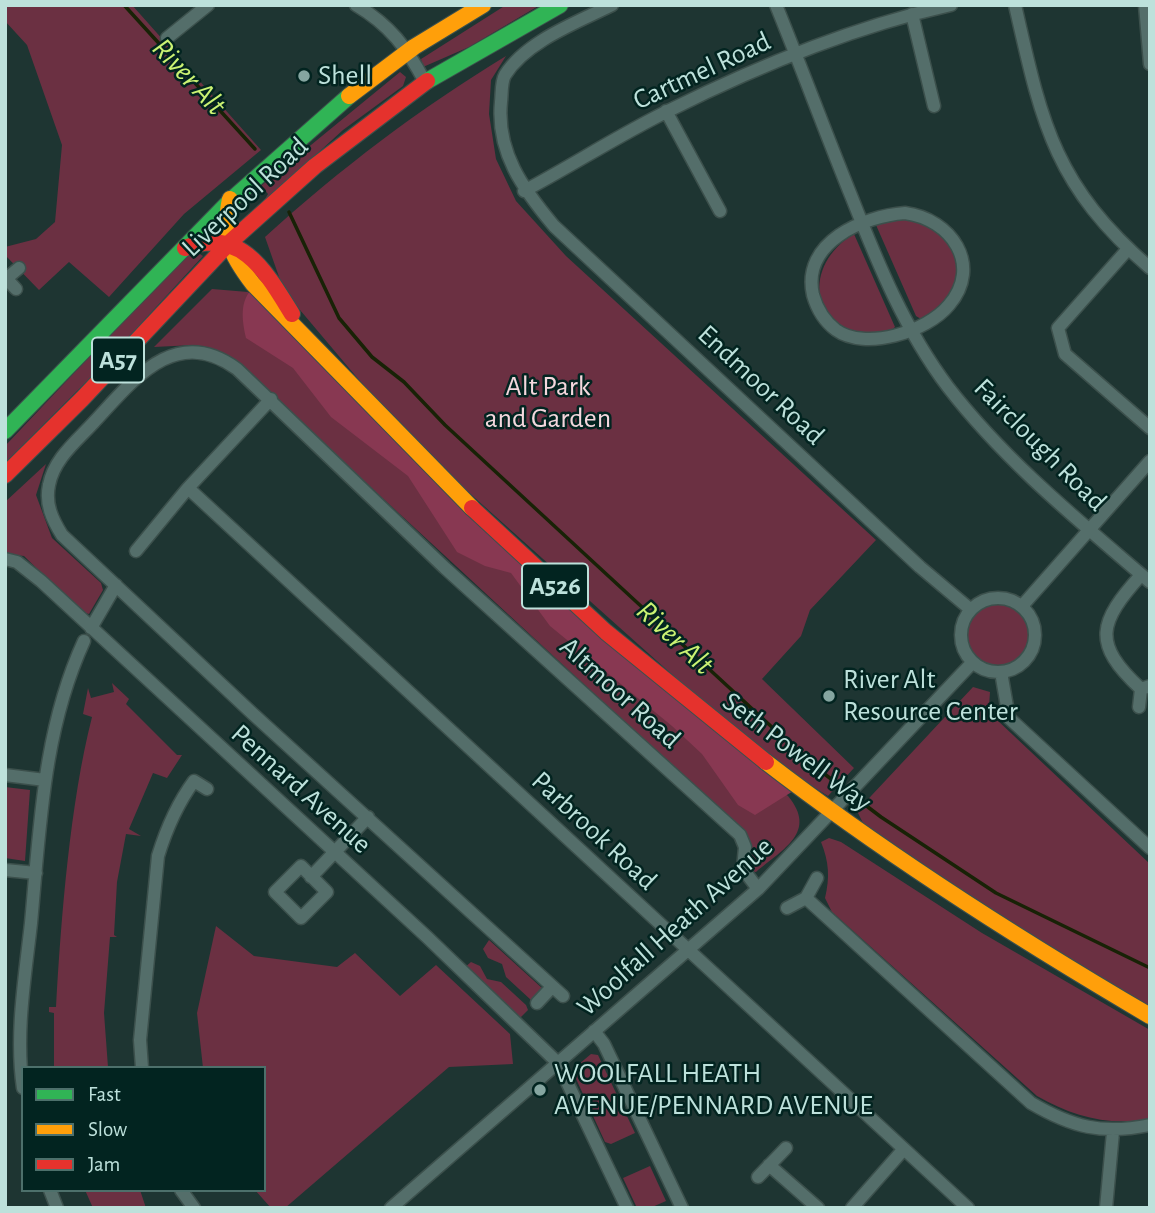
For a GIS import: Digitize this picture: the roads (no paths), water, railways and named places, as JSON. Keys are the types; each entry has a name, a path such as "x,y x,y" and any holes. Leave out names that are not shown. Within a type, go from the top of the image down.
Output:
{"main road":[{"name":"Liverpool Road","path":"5,431 230,198 409,52 483,5"},
{"name":"Liverpool Road","path":"5,475 82,399 229,243 315,166 425,82 560,5"},
{"path":"175,253 206,239 229,243 225,217 230,198"},
{"name":"Seth Powell Way","path":"229,243 260,265 304,331 425,463 583,611 673,688 833,813 1029,946 1150,1016"}],"street":[{"path":"167,38 208,5"},
{"path":"356,5 389,27 409,52 425,82"},
{"path":"524,191 506,156 499,119 504,77 537,45 612,5"},
{"name":"Fairclough Road","path":"776,5 862,223 910,329 947,386 1017,464 1146,579"},
{"name":"Cartmel Road","path":"524,191 666,111 795,54 912,14 951,5"},
{"path":"1015,5 1046,129 1061,162 1104,226 1150,268"},
{"path":"1145,5 1150,64"},
{"path":"912,14 934,106"},
{"path":"666,111 720,211"},
{"name":"Endmoor Road","path":"524,191 554,226 920,567 970,609"},
{"path":"890,214 920,215 945,228 959,251 962,279 956,295 937,316 910,329 887,338 861,339 836,330 820,312 812,290 820,255 835,237 862,223 890,214"},
{"path":"1128,249 1059,328 1065,354 1150,428"},
{"path":"16,289 6,277 19,268"},
{"path":"91,628 116,585 55,524 48,492 53,470 60,459 142,372 173,355 195,353 226,361 271,398 188,488 136,551"},
{"name":"Altmoor Road","path":"271,398 445,568 740,835 745,847 743,869 758,889"},
{"path":"1022,606 1150,461"},
{"name":"Parbrook Road","path":"188,488 968,1208"},
{"name":"Pennard Avenue","path":"5,559 26,568 559,1064"},
{"path":"1139,707 1146,688 1119,669 1107,640 1113,606 1146,579"},
{"name":"Pennard Avenue","path":"116,585 253,714 563,996"},
{"path":"990,598 1012,600 1022,606 1035,628 1035,641 1023,663 1001,673 989,672 972,663 960,642 963,619 970,609 990,598"},
{"path":"22,1066 21,1037 51,737 61,698 83,641"},
{"name":"Woolfall Heath Avenue","path":"391,1208 758,889 833,813 972,663"},
{"path":"1001,673 1010,718 1150,848"},
{"path":"5,775 45,780"},
{"path":"142,1066 140,1040 158,856 166,831 186,792 194,782 207,789"},
{"path":"311,877 369,817"},
{"path":"5,870 36,873"},
{"path":"788,908 806,898 817,878"},
{"path":"806,898 1031,1102 1056,1117 1113,1132 1150,1125"},
{"path":"537,1003 552,987"},
{"path":"594,1031 604,1044 682,1208"},
{"path":"568,1082 627,1208"},
{"path":"1106,1208 1113,1132"},
{"path":"758,1177 786,1148"},
{"path":"852,1208 904,1150"},
{"path":"769,1165 818,1208"},
{"path":"182,1192 194,1208"}],"waterway":[{"name":"River Alt","path":"124,5 255,149"},
{"name":"River Alt","path":"289,212 339,318 372,357 404,382 445,425 814,766 881,817 996,893 1150,968"}],"place":[{"name":"Shell","path":"304,76"},
{"name":"River Alt Resource Center","path":"829,696"},
{"name":"WOOLFALL HEATH AVENUE/PENNARD AVENUE","path":"540,1090"}],"park label":[{"name":"Alt Park and Garden","path":"548,403"}]}
